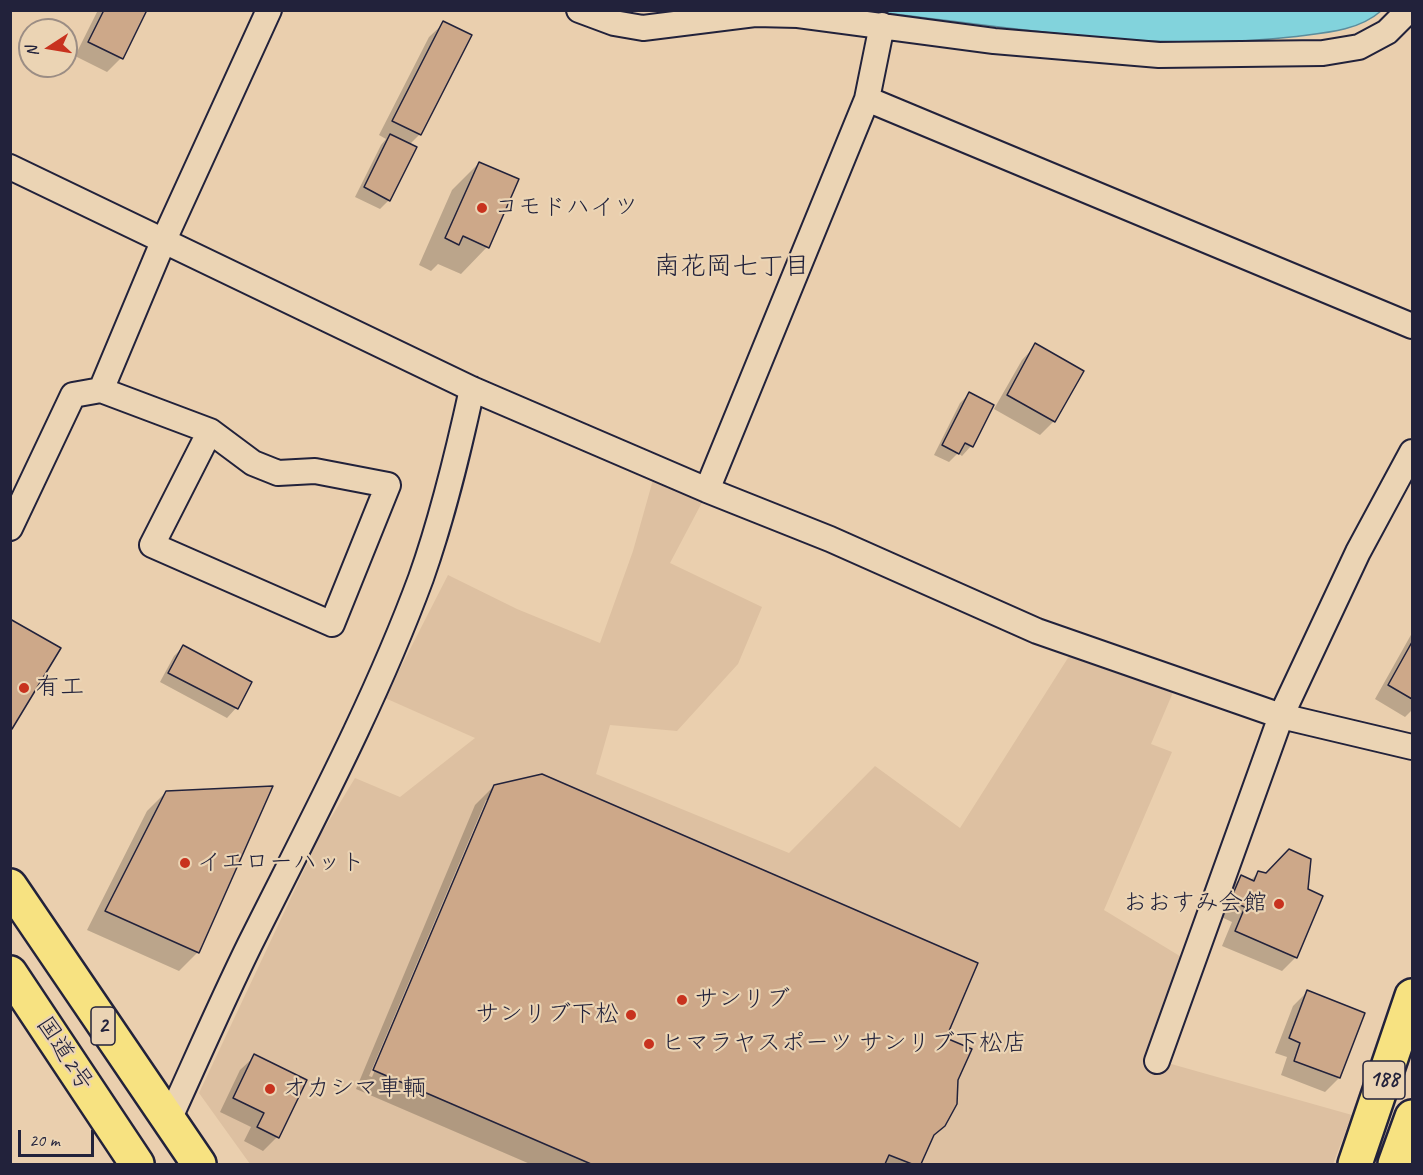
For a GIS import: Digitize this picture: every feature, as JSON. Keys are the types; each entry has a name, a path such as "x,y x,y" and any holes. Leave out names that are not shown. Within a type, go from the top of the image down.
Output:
{"highway":[{"name":"国道2号","path":"10,886 168,1122 199,1164"},
{"name":"国道2号","path":"10,973 137,1164"},
{"name":"188","path":"1355,1164 1413,996"},
{"name":"188","path":"1395,1164 1413,1117"}],"street":[{"path":"101,390 163,242 269,10"},
{"path":"579,10 614,23 643,28 755,14 799,13 882,26 1088,51 1159,55 1302,54 1359,46 1387,32 1409,10"},
{"path":"707,490 867,99 882,26"},
{"path":"867,99 1413,326"},
{"path":"10,167 472,389 707,490 830,538 1037,631 1281,716 1413,747"},
{"path":"168,1122 249,947 330,787 388,662 422,576 456,464 472,389"},
{"path":"10,528 73,395 101,390 210,431 253,463 278,473 315,471 388,485 332,624 152,545 210,431"},
{"path":"1156,1060 1281,716 1358,552 1413,452"}],"shaded area":[{"path":"656,469 707,493 670,563 762,607 738,664 677,731 610,725 596,774 789,853 875,766 960,828 1073,650 1174,690 1151,744 1172,752 1104,910 1188,961 1157,1060 1352,1115 1333,1164 250,1164 199,1093 321,834 355,778 400,797 475,738 385,698 448,575 517,609 600,643 633,551"}],"water":[{"path":"869,11 1381,11 1361,23 1327,33 1238,41 1185,42 1080,36"}],"building":[{"path":"104,10 147,10 123,59 88,42"},
{"path":"443,21 472,35 421,135 392,121"},
{"path":"390,134 417,147 390,201 364,187"},
{"name":"コモドハイツ","path":"479,162 519,179 489,248 463,236 459,245 445,238"},
{"path":"1035,343 1084,371 1055,422 1007,395"},
{"path":"969,392 994,405 973,447 965,443 959,454 942,445"},
{"name":"有工","path":"10,619 61,648 12,729 10,728"},
{"path":"1412,642 1412,699 1388,685"},
{"path":"183,645 252,682 238,709 168,673"},
{"name":"サンリブ","path":"542,774 978,963 946,1038 972,1049 958,1080 957,1104 945,1126 934,1135 921,1164 912,1164 889,1155 885,1164 591,1164 373,1070 494,785"},
{"path":"273,786 199,953 105,911 166,791"},
{"name":"おおすみ会館","path":"1289,849 1311,859 1308,889 1323,896 1297,958 1235,931 1245,907 1230,901 1241,875 1254,881 1258,871 1266,873"},
{"path":"1307,990 1365,1013 1340,1078 1294,1061 1300,1043 1289,1038"},
{"name":"オカシマ車輌","path":"254,1054 307,1080 279,1138 257,1127 264,1113 233,1098"}],"place":[{"name":"コモドハイツ","path":"482,208"},
{"name":"有工","path":"24,688"},
{"name":"イエローハット","path":"185,863"},
{"name":"おおすみ会館","path":"1279,904"},
{"name":"サンリブ","path":"682,1000"},
{"name":"サンリブ下松","path":"631,1015"},
{"name":"ヒマラヤスポーツ サンリブ下松店","path":"649,1044"},
{"name":"オカシマ車輌","path":"270,1089"}],"district":[{"name":"南花岡七丁目","path":"732,267"}]}
